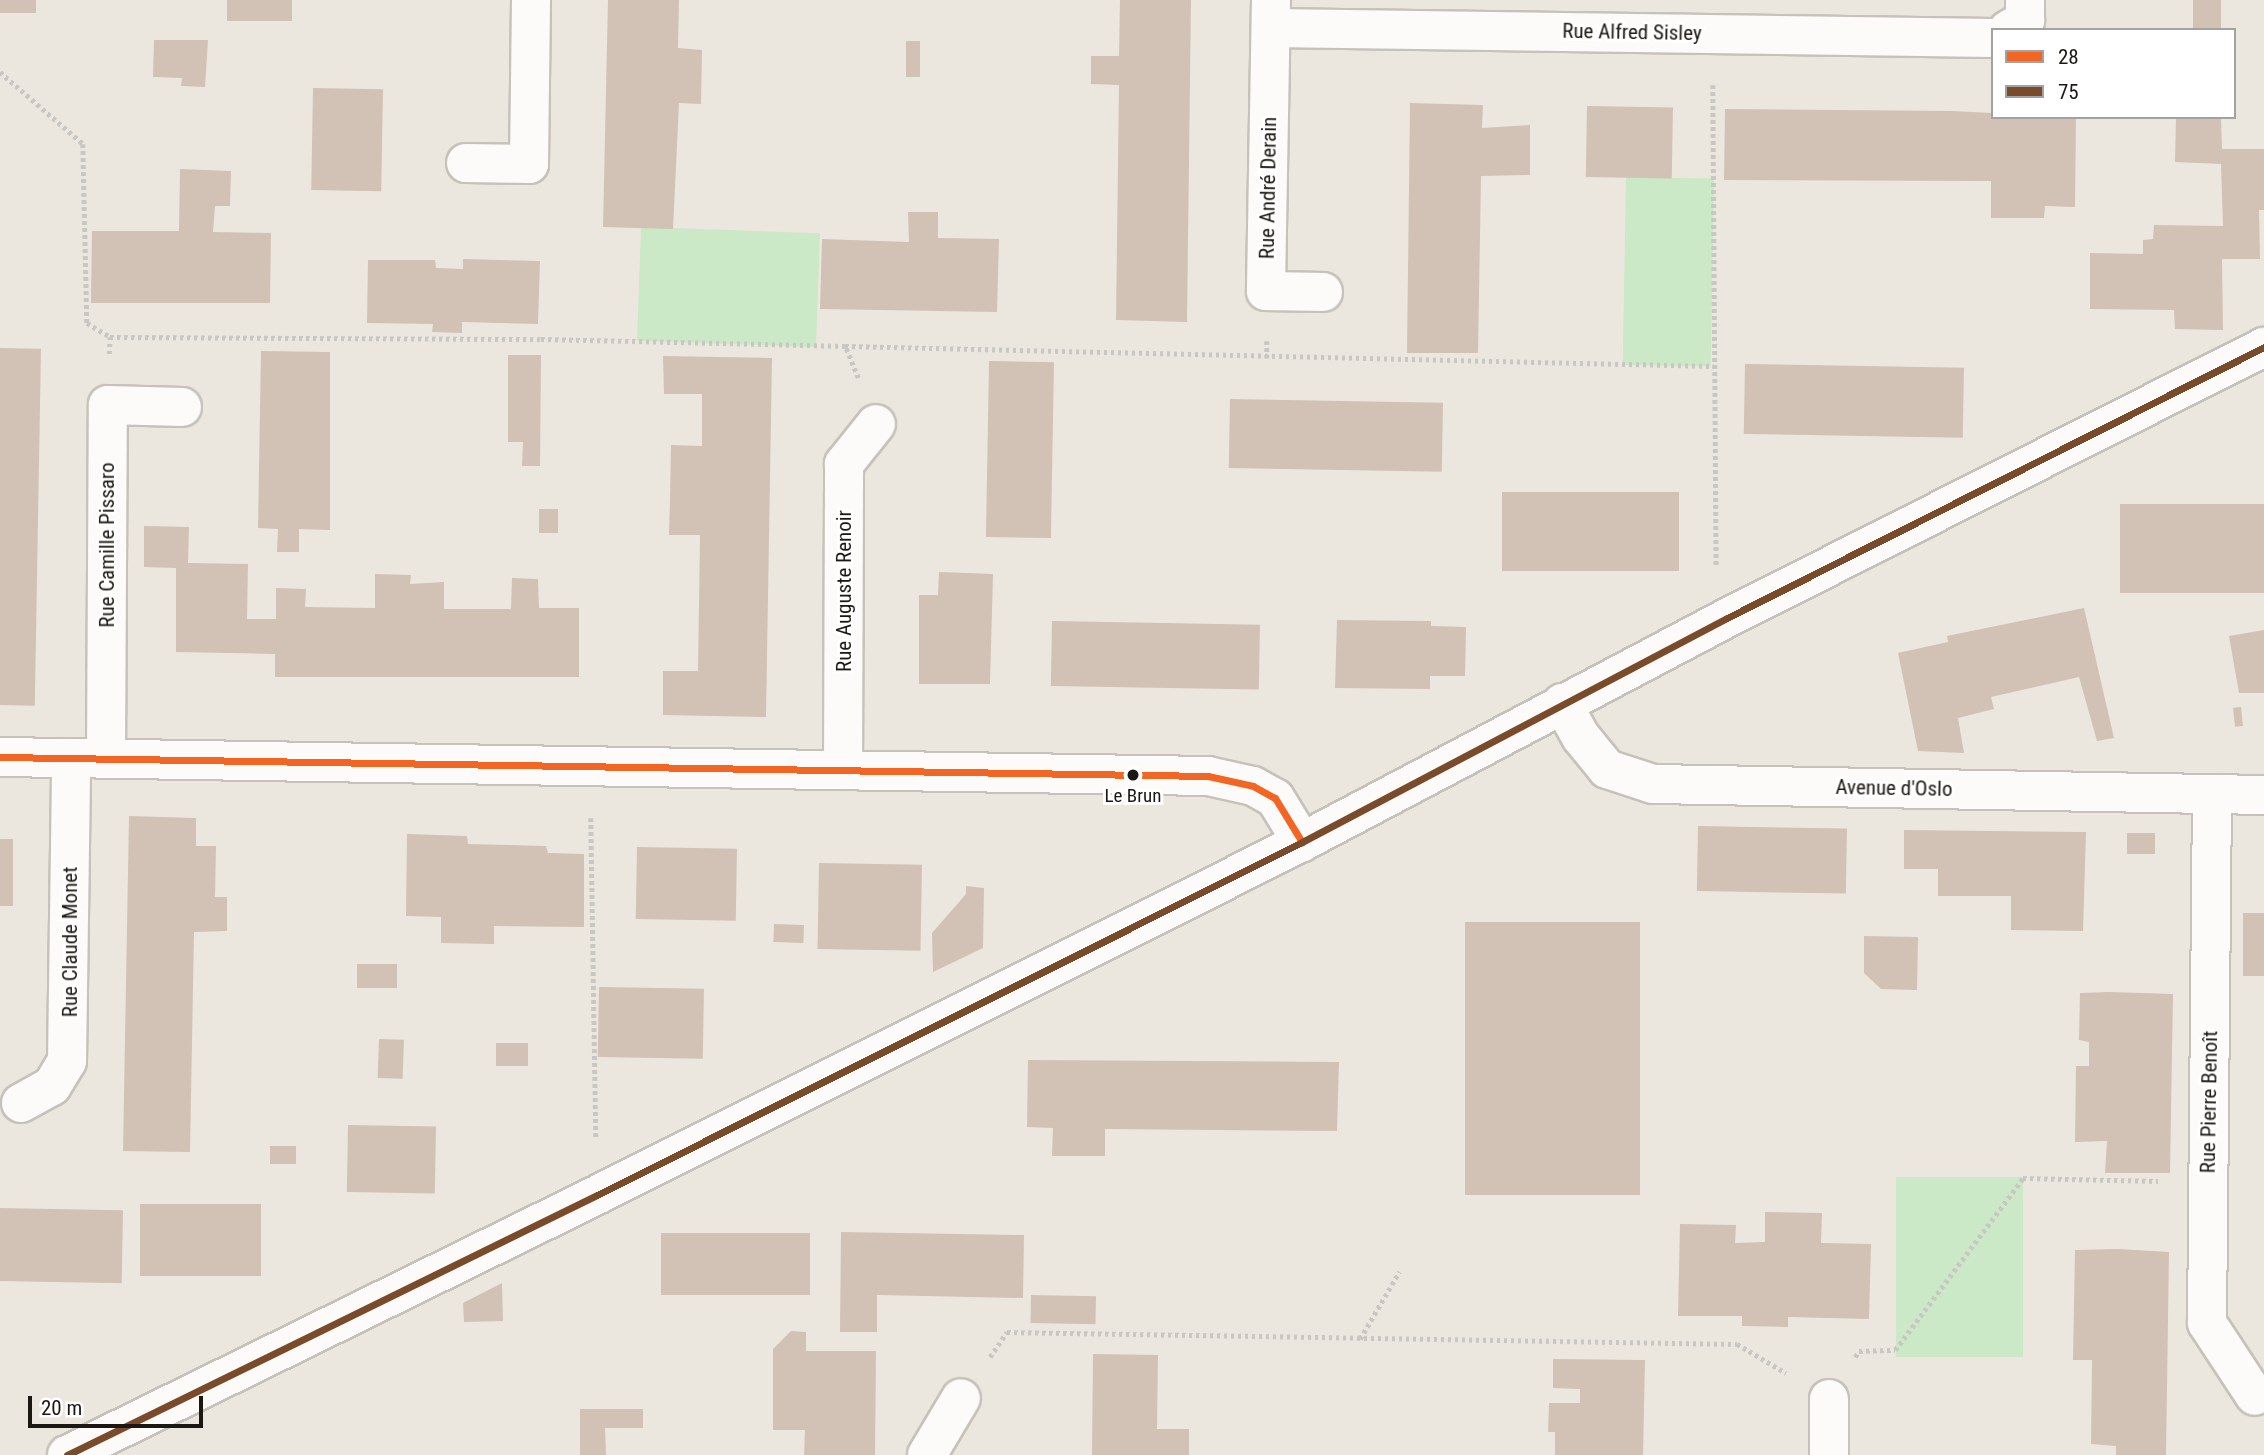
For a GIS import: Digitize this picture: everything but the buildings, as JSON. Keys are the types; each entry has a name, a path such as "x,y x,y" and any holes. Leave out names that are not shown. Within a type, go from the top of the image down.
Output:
{"street":[{"path":"466,163 529,163 531,0"},
{"path":"2011,28 2025,20 2025,0"},
{"name":"Rue Alfred Sisley","path":"1271,14 1550,15 1712,33 1991,38"},
{"name":"Rue André Derain","path":"1271,14 1266,291 1323,292"},
{"path":"67,1455 597,1195 1302,842 1727,618 2264,347"},
{"name":"Rue Camille Pissaro","path":"88,758 108,405 182,407"},
{"name":"Rue Auguste Renoir","path":"843,770 844,464 876,424"},
{"name":"Avenue d'Oslo","path":"1562,703 1581,737 1607,769 1653,784 2264,795"},
{"path":"0,757 1208,776 1253,786 1275,798 1302,842"},
{"name":"Rue Claude Monet","path":"21,1103 52,1086 67,1061 88,758"},
{"name":"Rue Pierre Benoît","path":"2212,794 2207,1323 2255,1396"},
{"path":"927,1455 961,1398"},
{"path":"1829,1399 1829,1455"}],"path":[{"path":"1712,33 1716,586 1727,618"},
{"path":"0,72 83,144 87,323 110,337 541,339 1714,366"},
{"path":"845,345 876,424"},
{"path":"590,765 597,1195"},
{"path":"961,1398 1007,1332 1737,1344 1829,1399 1859,1350 1895,1350 2023,1178 2208,1182"},
{"path":"1360,1339 1399,1272"}],"green space":[{"path":"1626,177 1714,179 1711,367 1623,365"},
{"path":"641,227 820,233 816,347 637,341"},
{"path":"1896,1177 2023,1177 2023,1357 1896,1357"}],"transit line":[{"name":"75","path":"67,1455 597,1195 1302,842 1727,618 2264,347"},
{"name":"28","path":"0,757 1208,776 1253,786 1275,798 1302,842"}],"place":[{"name":"Le Brun","path":"1133,775"}]}
